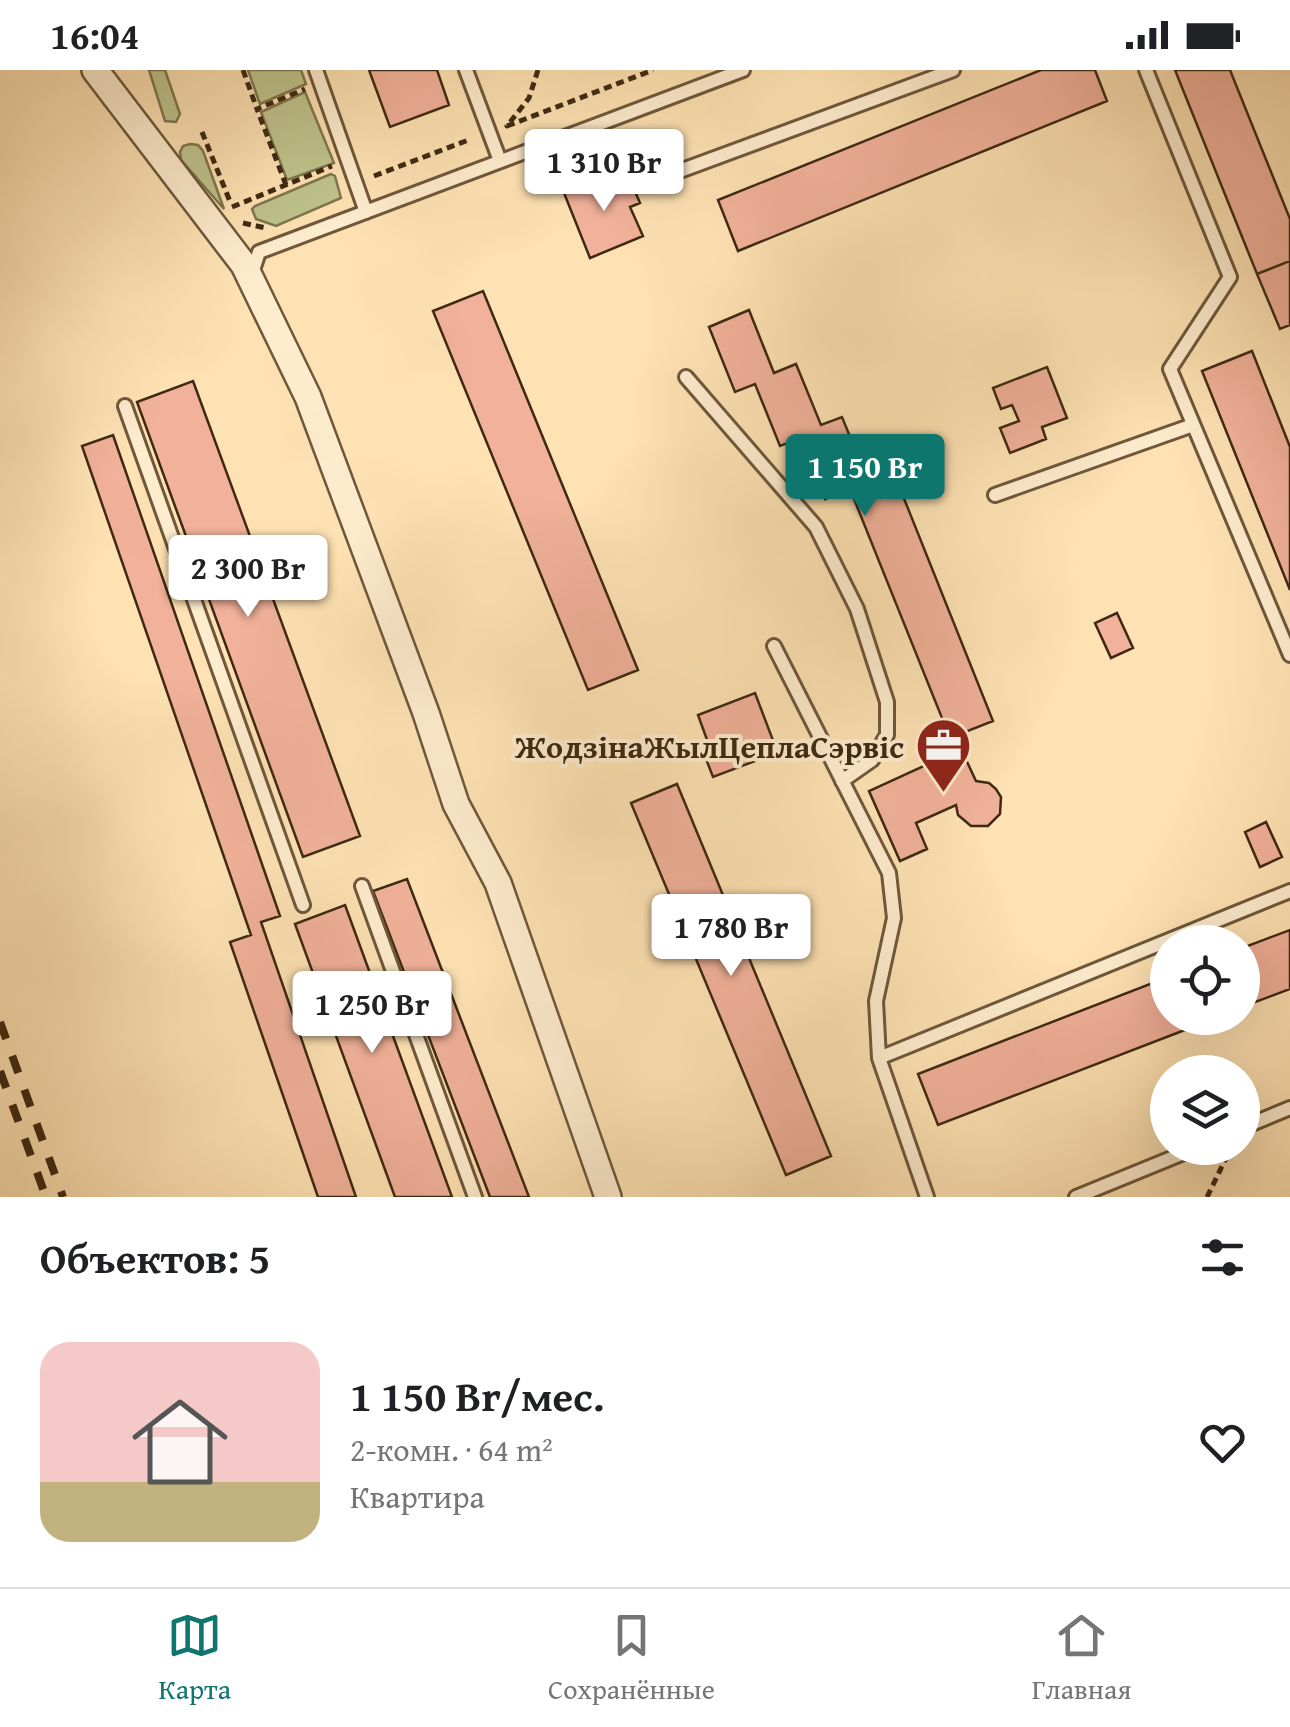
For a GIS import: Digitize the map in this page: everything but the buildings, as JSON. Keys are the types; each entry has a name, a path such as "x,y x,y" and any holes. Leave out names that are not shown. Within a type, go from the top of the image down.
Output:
{"street":[{"path":"95,70 244,265 308,397 456,804 498,883 608,1197"}],"lane":[{"path":"316,70 366,212"},
{"path":"466,70 500,161"},
{"path":"251,279 259,252 744,70"},
{"path":"658,179 923,76 953,70"},
{"path":"1146,70 1230,278 1170,369 1290,654"},
{"path":"686,376 816,527 857,609 886,702 887,736 872,760 842,781"},
{"path":"126,406 303,905"},
{"path":"995,495 1193,425"},
{"path":"774,646 889,873 894,918 876,1001 879,1058 926,1197"},
{"path":"362,886 474,1197"},
{"path":"879,1058 1290,891"},
{"path":"1260,1120 1290,1108"},
{"path":"1076,1197 1154,1165"}],"path":[{"path":"243,70 286,185"},
{"path":"538,70 529,98 508,126 653,70"},
{"path":"256,109 306,89 312,104"},
{"path":"202,132 232,206"},
{"path":"1206,1197 1222,1165"}],"green space":[{"path":"149,70 165,70 180,114 176,122 165,121"},
{"path":"248,70 301,70 306,84 260,104"},
{"path":"305,92 334,163 287,180 261,112"},
{"path":"190,144 203,151 224,209 181,160 183,146"},
{"path":"331,174 341,198 276,226 256,219 252,209 255,206"}],"railway":[{"path":"0,1022 63,1197"},
{"path":"0,1071 46,1197"}],"place":[{"name":"ЖодзінаЖылЦеплаСэрвіс","path":"943,795"}]}
